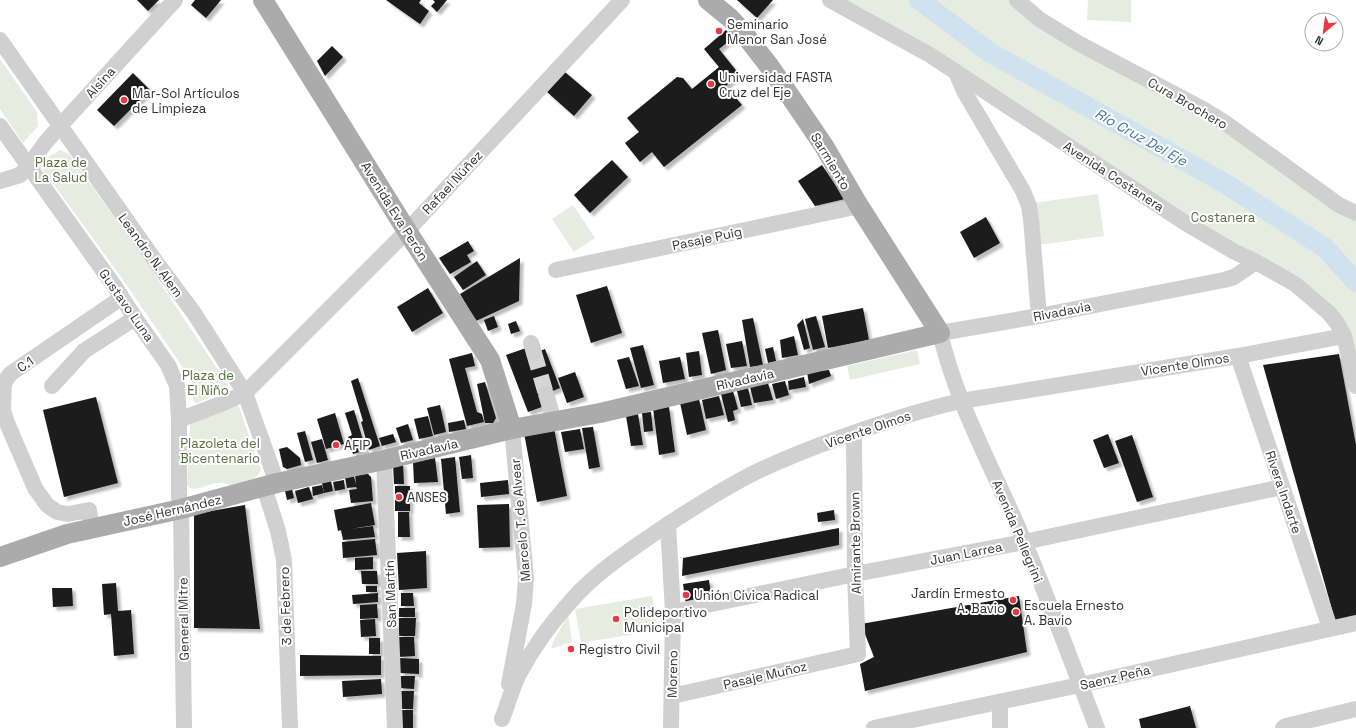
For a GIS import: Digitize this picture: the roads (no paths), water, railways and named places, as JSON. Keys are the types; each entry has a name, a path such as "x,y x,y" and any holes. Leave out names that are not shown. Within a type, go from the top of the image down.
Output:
{"main road":[{"name":"Avenida Eva Perón","path":"262,0 490,360 512,429"},
{"name":"Sarmiento","path":"708,0 730,18 770,67 824,146 859,206 940,333"},
{"name":"Rivadavia","path":"232,495 512,429 600,413 940,333"},
{"name":"José Hernández","path":"0,557 67,534 216,494 232,495"},
{"name":"José Hernández","path":"0,545 89,513 180,504"}],"street":[{"name":"Alsina","path":"28,167 45,143 175,0"},
{"name":"Rafael Núñez","path":"244,394 407,231 622,0"},
{"name":"Avenida Costanera","path":"830,0 930,55 1184,222 1233,252 1256,262 1295,284 1314,299 1338,323 1344,336 1356,386"},
{"name":"Cura Brochero","path":"1016,0 1039,19 1078,43 1203,109 1224,122 1339,205 1356,213"},
{"name":"Leandro N. Alem","path":"0,40 194,313 244,394 271,485"},
{"path":"956,72 965,93 1023,191 1029,206 1039,316"},
{"name":"Gustavo Luna","path":"0,126 115,287 134,318 168,365 177,386 180,504"},
{"path":"0,181 20,175 28,167"},
{"name":"Pasaje Puig","path":"556,270 859,206"},
{"name":"Rivadavia","path":"940,333 1039,316 1224,280 1243,272 1256,262"},
{"name":"C.1","path":"89,513 62,514 53,510 40,497 7,423 3,410 4,383 10,374 121,298"},
{"path":"52,386 84,351 134,318"},
{"name":"Avenida Pellegrini","path":"940,333 946,358 961,401 1024,542 1097,728"},
{"name":"Vicente Olmos","path":"501,724 519,675 541,639 570,601 615,560 668,524 713,496 751,475 804,451 932,407 1238,356 1344,336"},
{"name":"Rivera Indarte","path":"1238,356 1330,628"},
{"path":"179,420 244,394"},
{"path":"546,394 554,421"},
{"name":"Marcelo T. de Alvear","path":"501,724 524,604 526,578 512,429"},
{"name":"Almirante Brown","path":"854,433 855,574 858,654"},
{"name":"San Martín","path":"384,460 395,728"},
{"name":"3 de Febrero","path":"271,485 284,560 290,728"},
{"name":"Juan Larrea","path":"674,612 855,574 1024,542 1282,487"},
{"name":"General Mitre","path":"180,504 184,728"},
{"name":"Moreno","path":"668,524 674,612 671,728"},
{"name":"Saenz Peña","path":"874,728 1080,685 1356,623"},
{"name":"Pasaje Muñoz","path":"672,696 858,654"},
{"path":"1000,702 1000,728"},
{"path":"1283,728 1356,709"}],"waterway":[{"name":"Río Cruz Del Eje","path":"919,0 989,52 1226,184 1325,248 1356,282"}],"tunnel":[{"path":"534,353 546,394"}],"place":[{"name":"Seminario Menor San José","path":"719,31"},
{"name":"Universidad FASTA Cruz del Eje","path":"711,84"},
{"name":"Mar-Sol Artículos de Limpieza","path":"124,100"},
{"name":"AFIP","path":"336,445"},
{"name":"ANSES","path":"399,497"},
{"name":"Unión Cívica Radical","path":"686,595"},
{"name":"Jardín Ermesto A. Bavio","path":"1013,600"},
{"name":"Escuela Ernesto A. Bavio","path":"1016,612"},
{"name":"Polideportivo Municipal","path":"616,619"},
{"name":"Registro Civil","path":"571,649"}],"park label":[{"name":"Plaza de La Salud","path":"61,170"},
{"name":"Costanera","path":"1223,217"},
{"name":"Plaza de El Niño","path":"208,382"},
{"name":"Plazoleta del Bicentenario","path":"220,450"}]}
